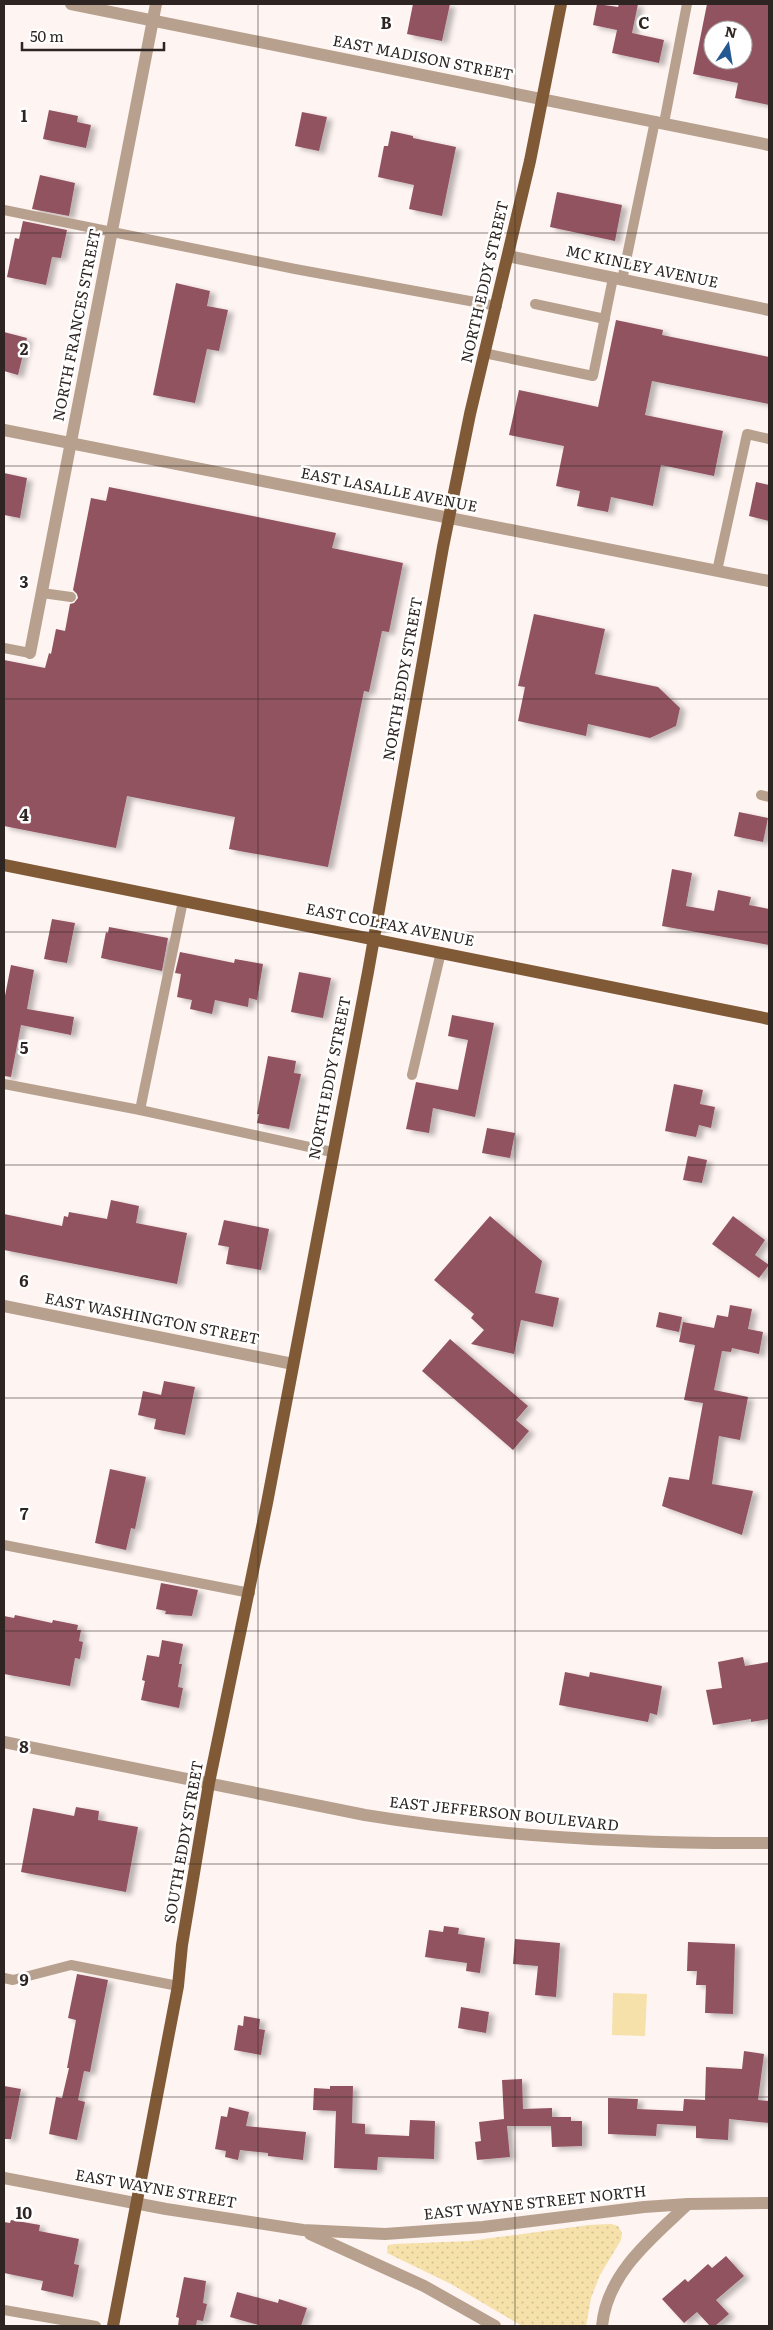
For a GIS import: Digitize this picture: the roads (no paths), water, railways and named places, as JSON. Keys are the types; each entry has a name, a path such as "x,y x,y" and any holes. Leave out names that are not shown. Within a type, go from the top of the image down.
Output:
{"main road":[{"name":"NORTH EDDY STREET","path":"293,1364 374,938 423,654 449,518 484,353 508,256 561,4"},
{"name":"EAST COLFAX AVENUE","path":"4,865 769,1018"},
{"name":"SOUTH EDDY STREET","path":"113,2326 178,1986 209,1783 250,1593 293,1364"}],"street":[{"name":"EAST MADISON STREET","path":"71,4 769,145"},
{"name":"NORTH FRANCES STREET","path":"30,653 156,4"},
{"name":"MC KINLEY AVENUE","path":"508,256 769,310"},
{"name":"EAST LASALLE AVENUE","path":"4,430 769,581"},
{"name":"EAST WASHINGTON STREET","path":"4,1306 293,1364"},
{"name":"EAST JEFFERSON BOULEVARD","path":"4,1742 365,1816 464,1829 581,1840 663,1843 769,1843"},
{"name":"EAST WAYNE STREET","path":"4,2178 136,2204 303,2230"},
{"name":"EAST WAYNE STREET NORTH","path":"303,2230 395,2233 483,2227 644,2207 688,2204 769,2203"},
{"path":"604,2320 610,2297 622,2273 636,2253 688,2204"},
{"path":"303,2230 424,2286 495,2326"}],"lane":[{"path":"484,353 593,376 605,319 659,122 687,4"},
{"path":"4,210 295,269 497,306"},
{"path":"535,304 605,319"},
{"path":"717,571 747,434 769,439"},
{"path":"42,593 71,597"},
{"path":"4,648 30,653"},
{"path":"140,1110 183,901"},
{"path":"412,1075 441,952"},
{"path":"4,1084 140,1110 332,1152"},
{"path":"4,1544 250,1593"},
{"path":"4,1978 13,1980 71,1965 178,1986"},
{"path":"4,2310 96,2326"}]}
